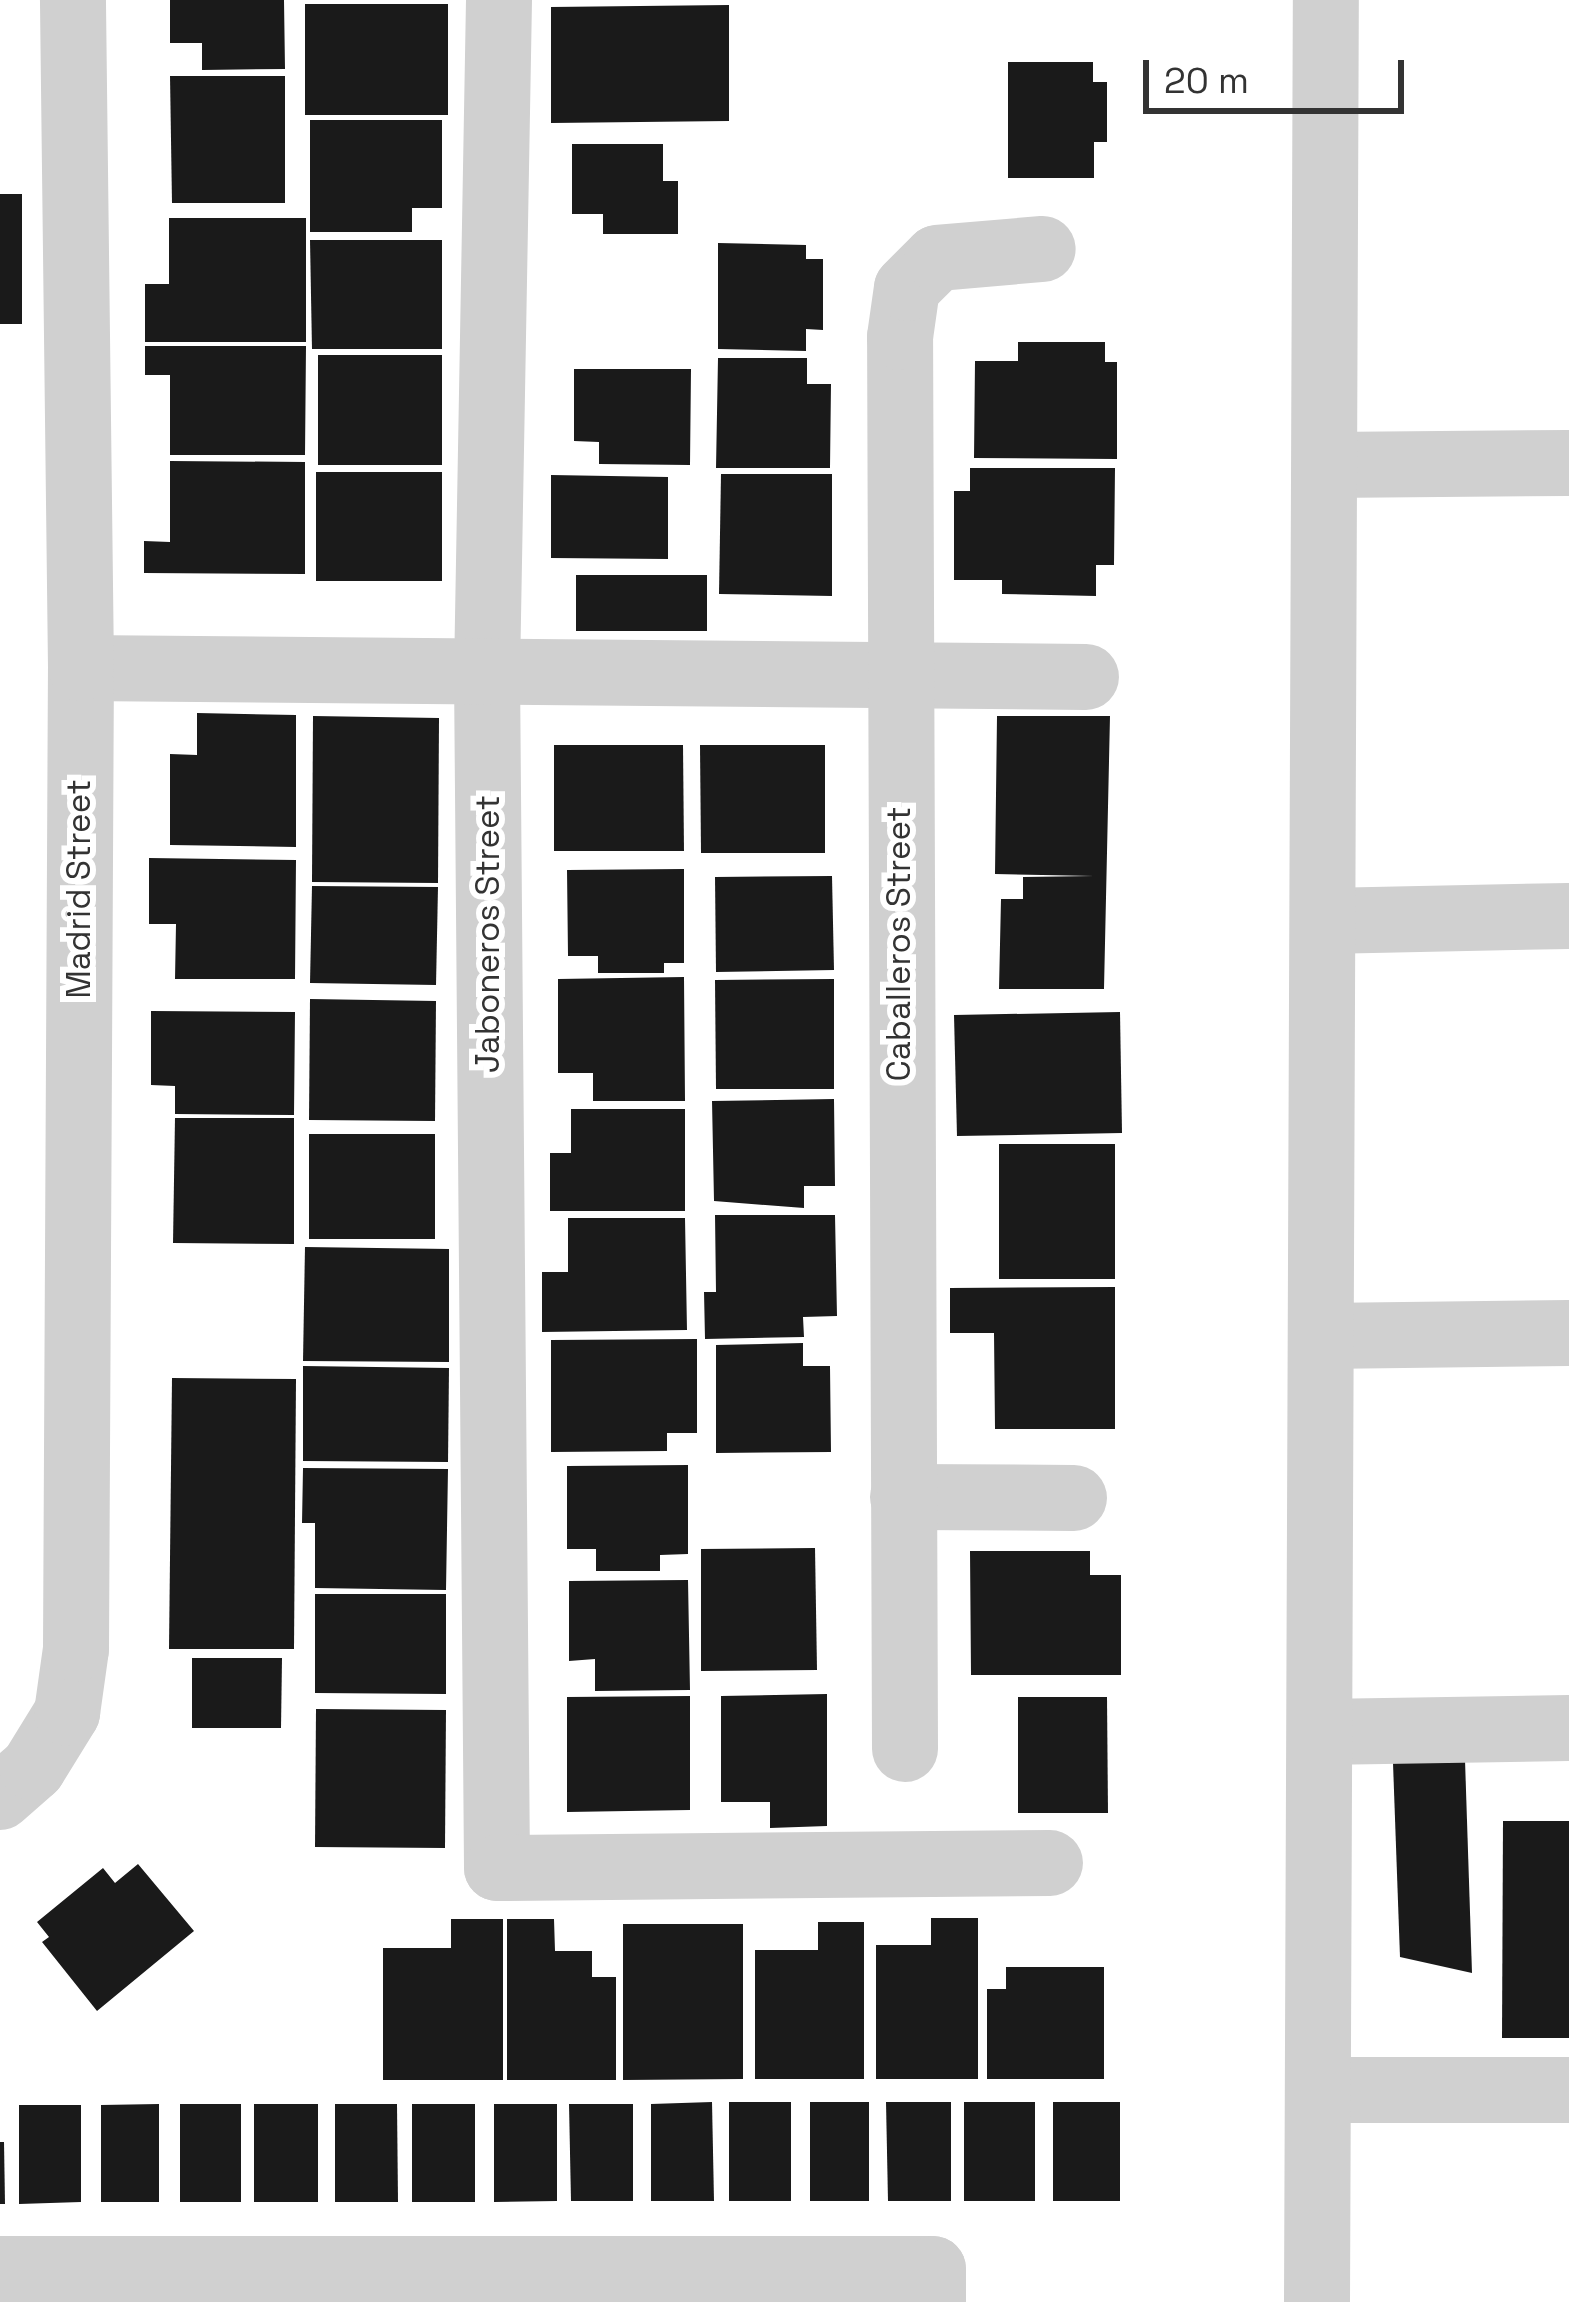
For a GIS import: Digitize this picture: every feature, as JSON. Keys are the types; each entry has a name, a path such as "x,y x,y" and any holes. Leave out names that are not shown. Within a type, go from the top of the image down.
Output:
{"street":[{"name":"Madrid Street","path":"17,1783 67,1713 76,1649 81,668 73,0"},
{"name":"Jaboneros Street","path":"499,0 487,673 497,1868 1050,1863"},
{"path":"1318,2302 1326,0"},
{"name":"Caballeros Street","path":"904,1750 900,338 908,288 937,258 1043,249"},
{"path":"1326,465 1569,464"},
{"path":"81,668 899,671 1086,677"},
{"path":"1325,921 1569,916"},
{"path":"1322,1336 1569,1333"},
{"path":"903,1497 1074,1498"},
{"path":"1321,1732 1569,1728"},
{"path":"1319,2090 1569,2090"},
{"path":"0,2269 116,2285 933,2269 933,2302"}],"building":[{"path":"170,0 284,0 285,69 202,70 202,43 170,43"},
{"path":"305,4 448,4 448,115 305,115"},
{"path":"729,5 729,121 551,123 551,7"},
{"path":"1008,62 1093,62 1093,82 1107,82 1107,142 1094,142 1094,178 1008,178"},
{"path":"170,76 285,76 285,203 172,203"},
{"path":"310,120 442,120 442,208 412,208 412,232 310,232"},
{"path":"572,144 663,144 663,181 678,181 678,234 603,234 603,214 572,214"},
{"path":"0,194 22,194 22,324 0,324"},
{"path":"169,218 306,218 306,342 145,342 145,284 169,284"},
{"path":"310,240 442,240 442,349 312,349"},
{"path":"718,243 806,245 806,259 823,259 823,330 806,329 806,351 718,349"},
{"path":"1018,342 1105,342 1105,362 1117,362 1117,459 974,458 975,361 1018,361"},
{"path":"145,346 306,346 305,455 170,455 170,375 145,375"},
{"path":"318,355 442,355 442,465 318,465"},
{"path":"718,358 807,358 807,384 831,384 830,468 716,468"},
{"path":"574,369 691,369 690,465 599,464 599,442 574,441"},
{"path":"170,461 305,462 305,574 144,573 144,541 170,542"},
{"path":"970,468 1115,468 1114,565 1096,565 1096,596 1002,594 1002,580 954,580 954,491 970,491"},
{"path":"316,472 442,472 442,581 316,581"},
{"path":"721,474 832,474 832,596 719,594"},
{"path":"551,475 668,477 668,559 551,558"},
{"path":"576,575 707,575 707,631 576,631"},
{"path":"197,713 296,715 296,847 170,845 170,754 197,755"},
{"path":"313,716 439,718 438,883 312,882"},
{"path":"997,716 1110,716 1104,989 999,989 1001,899 1023,899 1023,877 1094,876 995,874"},
{"path":"554,745 683,745 684,851 554,851"},
{"path":"700,745 825,745 825,853 701,853"},
{"path":"149,858 296,860 295,979 175,979 176,924 149,924"},
{"path":"684,869 684,963 664,963 664,973 598,973 598,956 568,956 567,870"},
{"path":"832,876 834,970 716,972 715,877"},
{"path":"312,886 438,887 436,985 310,983"},
{"path":"684,977 685,1101 593,1101 593,1073 558,1073 558,979"},
{"path":"834,979 834,1089 716,1089 715,980"},
{"path":"310,999 436,1001 435,1121 309,1120"},
{"path":"151,1011 295,1012 294,1115 175,1114 175,1086 151,1085"},
{"path":"1120,1012 1122,1133 957,1136 954,1015"},
{"path":"834,1099 835,1186 804,1186 804,1208 714,1201 712,1101"},
{"path":"571,1109 685,1109 685,1211 550,1211 550,1153 571,1153"},
{"path":"175,1118 294,1118 294,1244 173,1243"},
{"path":"309,1134 435,1134 435,1239 309,1239"},
{"path":"999,1144 1115,1144 1115,1279 999,1279"},
{"path":"715,1215 835,1215 837,1316 803,1317 804,1337 705,1339 704,1292 716,1292"},
{"path":"568,1218 685,1218 687,1330 542,1332 542,1272 568,1272"},
{"path":"305,1247 449,1249 449,1362 303,1361"},
{"path":"1115,1287 1115,1429 995,1429 994,1333 950,1333 950,1288"},
{"path":"697,1339 697,1433 667,1433 667,1451 551,1452 551,1340"},
{"path":"803,1343 803,1366 830,1366 831,1452 716,1453 716,1345"},
{"path":"303,1366 449,1368 448,1462 303,1461"},
{"path":"172,1378 296,1379 294,1649 169,1649"},
{"path":"688,1465 688,1554 660,1555 660,1571 596,1571 596,1549 567,1549 567,1466"},
{"path":"303,1468 448,1469 446,1590 315,1588 315,1523 302,1523"},
{"path":"815,1548 817,1670 701,1671 701,1549"},
{"path":"970,1551 1090,1551 1090,1575 1121,1575 1121,1675 971,1675"},
{"path":"688,1580 690,1690 595,1691 595,1659 569,1661 569,1581"},
{"path":"315,1594 446,1594 446,1694 315,1693"},
{"path":"192,1658 282,1658 281,1728 192,1728"},
{"path":"827,1694 827,1826 770,1828 770,1802 721,1802 721,1696"},
{"path":"690,1696 690,1810 567,1812 567,1697"},
{"path":"1018,1697 1107,1697 1108,1813 1018,1813"},
{"path":"316,1709 446,1710 445,1848 315,1847"},
{"path":"1465,1760 1472,1973 1400,1957 1393,1763"},
{"path":"1503,1821 1569,1821 1569,2038 1502,2038"},
{"path":"138,1864 194,1931 97,2011 42,1942 49,1937 37,1922 103,1868 115,1883"},
{"path":"931,1918 978,1918 978,2079 876,2079 876,1945 931,1945"},
{"path":"451,1919 503,1919 503,2080 383,2080 383,1948 451,1948"},
{"path":"507,1919 554,1919 555,1951 592,1951 592,1977 616,1977 616,2080 507,2080"},
{"path":"818,1922 864,1922 864,2079 755,2079 755,1950 818,1950"},
{"path":"623,1924 743,1924 743,2079 623,2080"},
{"path":"1006,1967 1104,1967 1104,2079 987,2079 987,1989 1006,1989"},
{"path":"712,2102 714,2201 651,2201 651,2104"},
{"path":"729,2102 791,2102 791,2201 729,2201"},
{"path":"810,2102 869,2102 869,2201 810,2201"},
{"path":"886,2102 951,2102 951,2201 888,2201"},
{"path":"964,2102 1035,2102 1035,2201 964,2201"},
{"path":"1053,2102 1120,2102 1120,2201 1053,2201"},
{"path":"159,2104 159,2202 101,2202 101,2105"},
{"path":"180,2104 241,2104 241,2202 180,2202"},
{"path":"254,2104 318,2104 318,2202 254,2202"},
{"path":"335,2104 397,2104 398,2202 335,2202"},
{"path":"412,2104 475,2104 475,2202 412,2202"},
{"path":"494,2104 557,2104 557,2201 494,2202"},
{"path":"569,2104 633,2104 633,2201 571,2201"},
{"path":"19,2105 81,2105 81,2202 19,2204"},
{"path":"0,2142 4,2142 5,2204 0,2204"}]}
